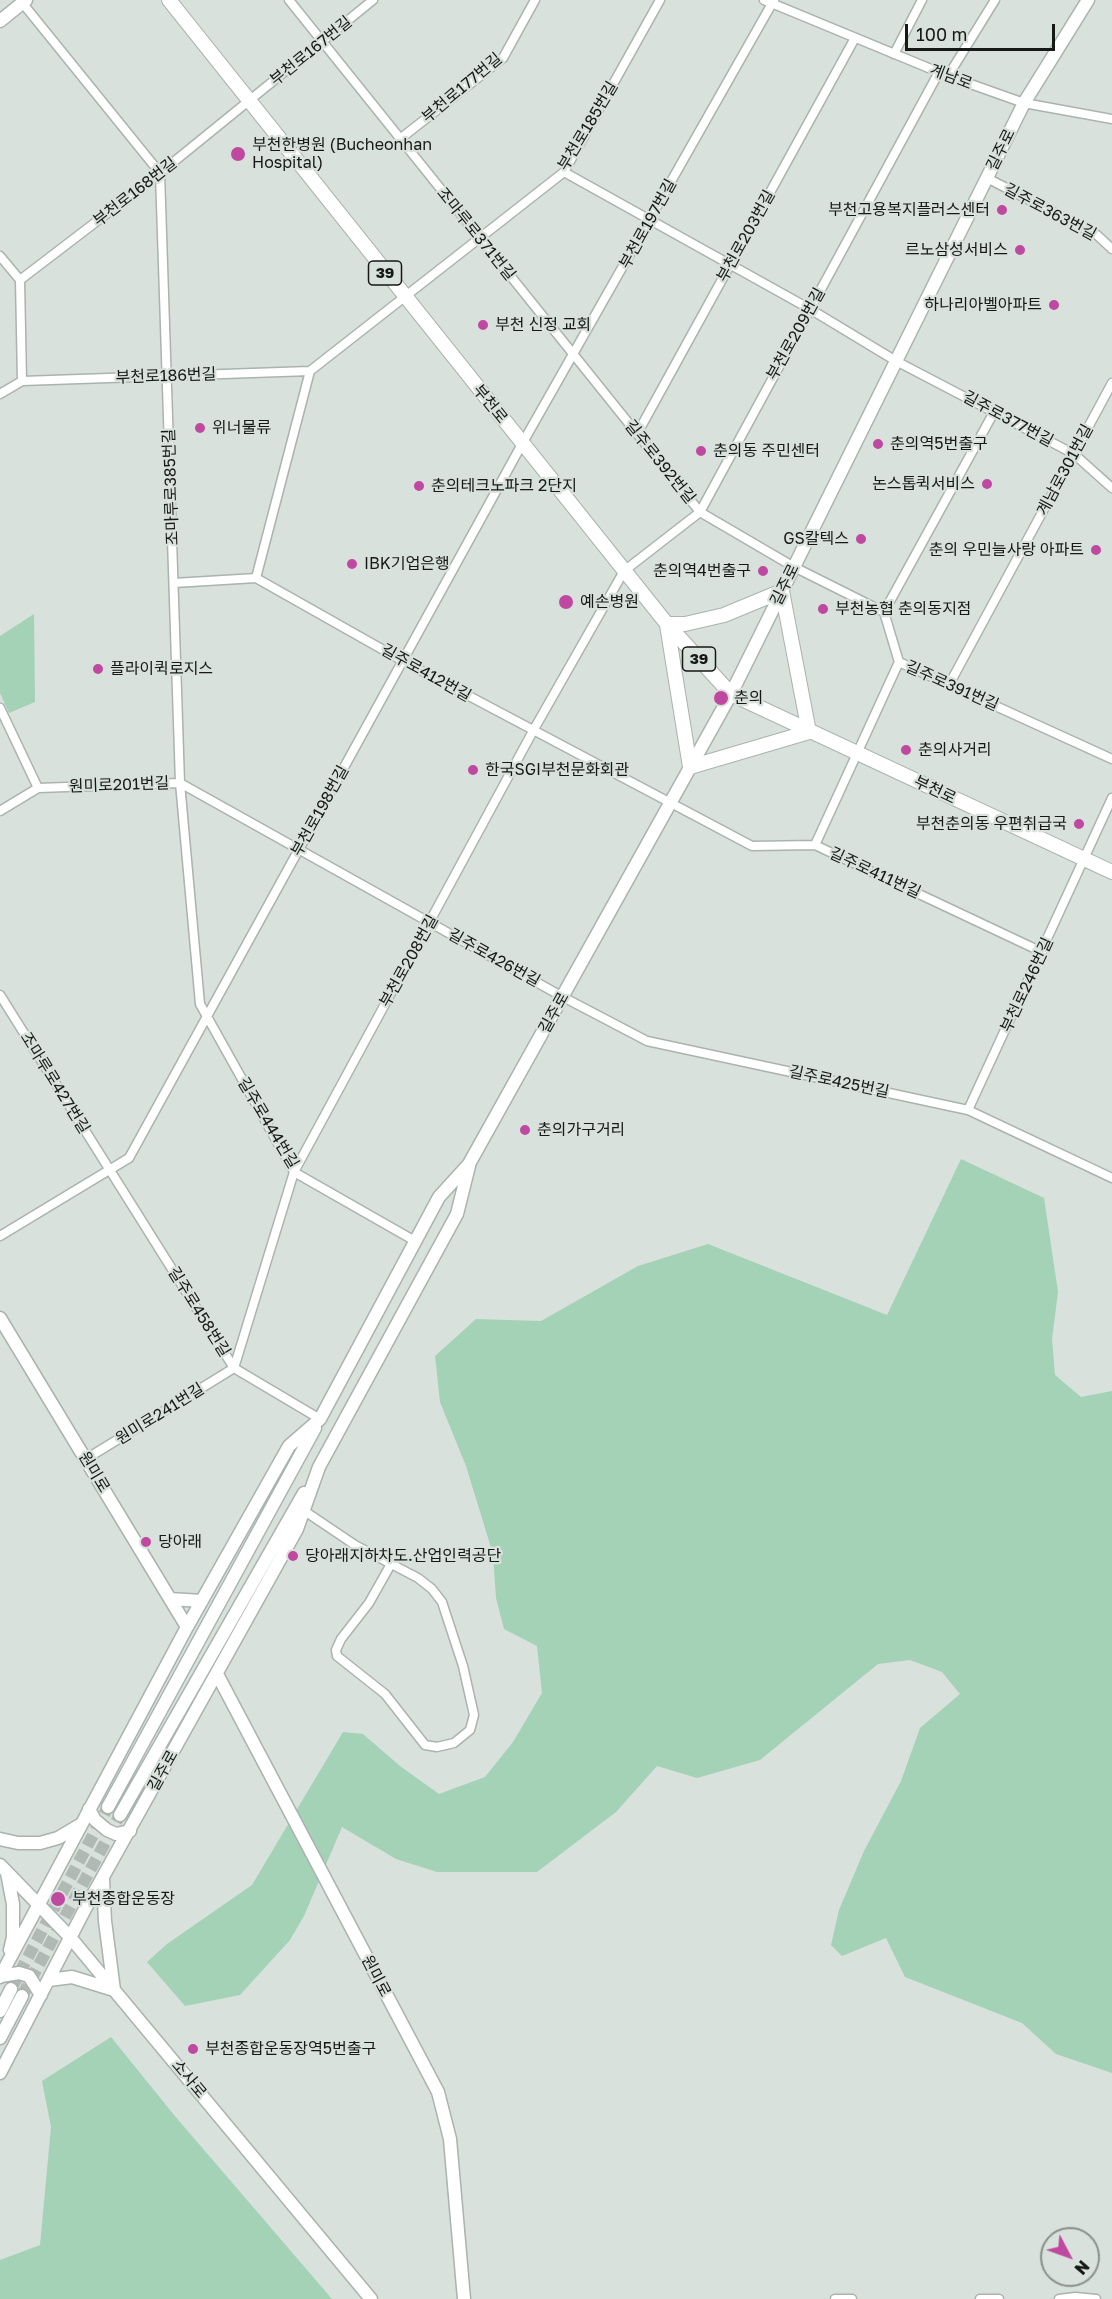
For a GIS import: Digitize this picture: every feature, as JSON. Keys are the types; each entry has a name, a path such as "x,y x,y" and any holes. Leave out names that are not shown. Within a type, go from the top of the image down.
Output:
{"main road":[{"name":"부천로","path":"169,0 624,571 667,624 731,694 1112,872"},
{"path":"782,591 809,732 690,767 667,624 685,624 724,615 782,591"}],"street":[{"name":"조마루로371번길","path":"289,0 573,355"},
{"name":"부천로167번길","path":"248,101 373,0"},
{"name":"부천로177번길","path":"400,139 503,58 535,0"},
{"name":"부천로185번길","path":"404,297 564,172 660,0"},
{"path":"894,54 922,0"},
{"path":"948,76 995,0"},
{"name":"길주로","path":"108,1808 439,1197 469,1164 731,694 1024,103 1088,0"},
{"path":"0,21 23,1 160,173"},
{"name":"계남로","path":"770,1 948,76 1024,103 1112,119"},
{"name":"부천로197번길","path":"522,444 650,221 770,1"},
{"name":"부천로203번길","path":"638,435 855,38"},
{"name":"부천로209번길","path":"624,571 700,512 939,72"},
{"name":"부천로168번길","path":"20,280 160,173 248,101"},
{"name":"길주로377번길","path":"564,172 810,309 896,362 1074,454 1112,488"},
{"name":"조마루로385번길","path":"160,173 180,783 200,1004 206,1017"},
{"name":"길주로363번길","path":"987,178 1097,235 1112,249"},
{"path":"0,256 20,280 22,381 0,394"},
{"path":"174,583 256,578 310,371 404,297"},
{"name":"길주로392번길","path":"573,355 700,512 794,567"},
{"name":"부천로186번길","path":"22,381 310,371"},
{"name":"계남로301번길","path":"950,683 1112,383"},
{"path":"794,567 884,612 994,412"},
{"name":"부천로198번길","path":"0,1236 111,1171 129,1158 522,444"},
{"name":"부천로208번길","path":"234,1368 294,1172 533,731 624,571"},
{"name":"길주로412번길","path":"256,578 403,661 670,803"},
{"name":"길주로391번길","path":"884,612 898,662 950,683 1112,759"},
{"path":"815,845 898,662"},
{"path":"0,708 38,788"},
{"name":"원미로201번길","path":"0,811 38,788 180,783 299,850"},
{"name":"부천로246번길","path":"968,1110 1112,798"},
{"name":"길주로411번길","path":"670,803 752,846 815,845 1042,952"},
{"name":"길주로426번길","path":"299,850 563,997"},
{"name":"조마루로427번길","path":"0,995 111,1171"},
{"name":"길주로425번길","path":"563,997 647,1041 968,1110 1112,1178"},
{"name":"길주로444번길","path":"206,1017 294,1172 416,1241"},
{"name":"길주로","path":"120,1815 319,1467 457,1214 469,1164"},
{"name":"길주로458번길","path":"111,1171 234,1368 320,1419"},
{"path":"404,1263 416,1255 421,1256 425,1262 423,1275"},
{"name":"원미로","path":"0,1318 187,1627"},
{"name":"원미로241번길","path":"86,1459 234,1368"},
{"name":"길주로","path":"0,1976 187,1627 289,1446 320,1419"},
{"name":"길주로","path":"0,2073 70,1937 297,1529 319,1467"},
{"path":"303,1510 355,1545 391,1564 432,1589 442,1602 468,1684 474,1715 470,1730 454,1743 437,1748 425,1745 385,1694 342,1662 336,1653 341,1639 369,1603 391,1564"},
{"path":"170,1599 202,1601"},
{"name":"원미로","path":"217,1674 438,2092 450,2139 465,2299"},
{"path":"89,1809 95,1820 107,1830 116,1834 130,1831"},
{"path":"0,1839 40,1844 58,1838 81,1824"},
{"path":"3,1868 13,1904 13,1937 7,1963"},
{"name":"소사로","path":"3,1868 70,1937 371,2299"},
{"path":"49,1980 72,1977 114,1990 105,1921 103,1878"},
{"path":"0,1976 19,1973 29,1976 41,1995"},
{"path":"0,2011 16,1993 0,2038"},
{"path":"1059,2299 1075,2297 1096,2299"},
{"path":"835,2299 852,2299"},
{"path":"980,2299 999,2299"}],"green space":[{"path":"34,614 35,702 9,713 0,693 0,636"},
{"path":"961,1159 1044,1198 1058,1292 1052,1339 1055,1375 1081,1397 1112,1391 1112,2073 1056,2054 1022,2023 905,1977 886,1938 842,1956 831,1945 839,1910 864,1851 901,1781 920,1728 960,1694 942,1672 910,1660 878,1664 760,1760 697,1778 657,1766 616,1812 537,1872 437,1872 396,1859 342,1827 304,1916 290,1940 240,1995 185,2006 147,1962 167,1944 252,1885 343,1732 363,1734 400,1766 439,1794 485,1777 513,1742 542,1693 537,1646 504,1629 496,1598 493,1554 466,1466 440,1402 435,1356 476,1319 541,1321 638,1266 708,1244 887,1315"},
{"path":"111,2037 174,2115 332,2299 0,2299 0,2260 40,2245 51,2127 42,2081"}],"tunnel":[{"path":"11,1989 108,1807"},
{"path":"22,1996 120,1815"}],"place":[{"name":"부천한병원 (Bucheonhan Hospital)","path":"238,154"},
{"name":"부천고용복지플러스센터","path":"1002,210"},
{"name":"르노삼성서비스","path":"1020,250"},
{"name":"하나리아벨아파트","path":"1054,305"},
{"name":"부천 신정 교회","path":"483,325"},
{"name":"위너물류","path":"200,428"},
{"name":"춘의역5번출구","path":"878,444"},
{"name":"춘의동 주민센터","path":"701,451"},
{"name":"논스톱퀵서비스","path":"987,484"},
{"name":"춘의테크노파크 2단지","path":"419,486"},
{"name":"GS칼텍스","path":"861,539"},
{"name":"춘의 우민늘사랑 아파트","path":"1096,550"},
{"name":"IBK기업은행","path":"352,564"},
{"name":"춘의역4번출구","path":"763,571"},
{"name":"예손병원","path":"566,602"},
{"name":"부천농협 춘의동지점","path":"823,609"},
{"name":"플라이퀵로지스","path":"98,669"},
{"name":"춘의","path":"721,698"},
{"name":"춘의사거리","path":"906,750"},
{"name":"한국SGI부천문화회관","path":"473,770"},
{"name":"부천춘의동 우편취급국","path":"1079,824"},
{"name":"춘의가구거리","path":"525,1130"},
{"name":"당아래","path":"146,1542"},
{"name":"당아래지하차도.산업인력공단","path":"293,1556"},
{"name":"부천종합운동장","path":"58,1899"},
{"name":"부천종합운동장역5번출구","path":"193,2049"}]}
